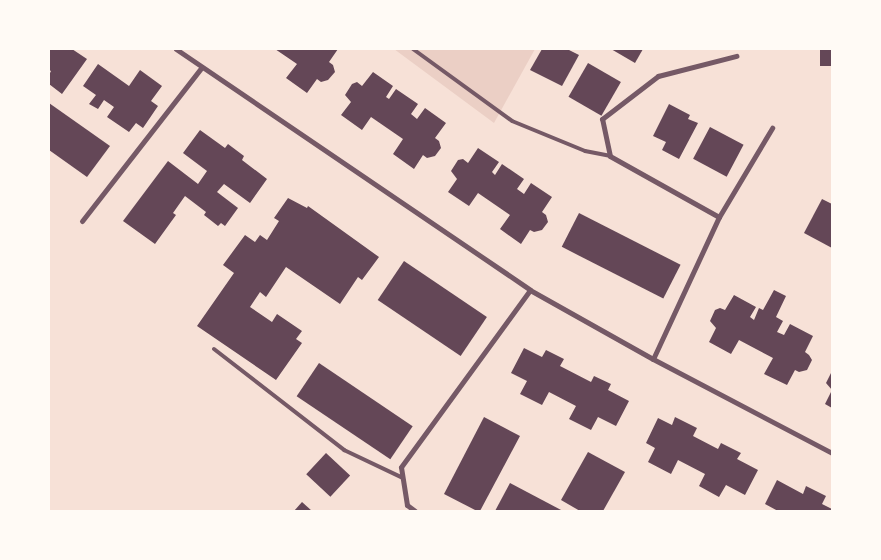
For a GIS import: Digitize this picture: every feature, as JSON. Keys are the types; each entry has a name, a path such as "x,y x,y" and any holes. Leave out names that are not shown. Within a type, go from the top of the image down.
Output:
{"street":[{"path":"176,49 530,290 832,453"},
{"path":"720,217 610,156 602,119 658,76 736,56"},
{"path":"82,221 202,67"},
{"path":"653,358 720,217 772,128"},
{"path":"415,511 407,505 401,467 530,290"}],"lane":[{"path":"413,49 512,121 585,151 610,156"},
{"path":"214,349 344,450 403,478"}],"shaded area":[{"path":"394,49 535,49 494,123"}],"building":[{"path":"49,49 72,49 87,59 62,94 49,84 51,71 49,70"},
{"path":"275,49 338,49 329,62 333,65 335,72 328,80 321,82 317,79 307,93 286,78 297,64"},
{"path":"542,49 567,49 579,55 562,86 530,70"},
{"path":"611,49 643,49 635,63"},
{"path":"820,49 832,49 832,66 820,66"},
{"path":"588,63 621,82 601,116 568,97"},
{"path":"98,64 129,86 140,70 162,86 151,101 158,106 143,128 136,123 129,132 107,117 114,107 104,100 98,109 89,104 96,95 83,86"},
{"path":"373,72 393,86 386,97 389,99 396,89 418,104 411,114 417,119 425,108 446,123 435,138 439,141 441,148 435,156 427,158 423,155 414,169 393,154 403,139 371,117 362,130 341,115 351,102 345,95 352,84 357,82 362,86"},
{"path":"49,103 110,146 87,177 49,150"},
{"path":"669,104 690,115 688,119 698,123 679,159 662,150 666,142 653,136"},
{"path":"710,127 744,145 727,177 693,159"},
{"path":"200,130 225,148 228,144 244,156 242,160 267,179 250,203 224,184 217,192 238,208 225,226 221,223 218,226 204,215 206,212 185,196 173,213 176,215 155,244 123,221 168,161 198,184 207,171 183,153"},
{"path":"478,148 499,162 492,172 495,175 502,164 524,179 517,189 524,194 531,183 552,197 542,212 546,215 548,222 542,230 534,232 530,230 521,244 500,229 510,215 478,193 469,206 448,192 457,179 451,171 458,160 463,159 468,163"},
{"path":"288,198 307,208 308,206 379,257 362,280 358,277 340,304 286,267 266,297 260,292 250,307 272,322 277,314 302,331 296,339 302,343 276,380 197,326 234,273 223,265 245,235 255,242 260,235 267,240 279,221 274,218"},
{"path":"822,199 832,204 832,248 804,233"},
{"path":"579,213 681,265 663,299 562,247"},
{"path":"404,261 487,317 461,356 378,300"},
{"path":"774,290 786,296 776,317 783,321 777,332 784,335 790,324 813,336 805,352 812,360 807,370 799,372 795,370 787,385 764,374 773,358 739,340 731,354 709,342 716,328 710,321 715,310 720,308 725,310 734,295 756,307 750,317 754,320 759,308 763,310"},
{"path":"524,348 542,357 546,350 564,359 560,366 591,382 594,376 611,384 608,390 629,401 616,426 598,417 591,430 569,419 576,406 549,392 542,405 520,394 527,381 511,373"},
{"path":"319,363 413,426 390,459 297,396"},
{"path":"832,371 832,390 826,383"},
{"path":"832,390 832,408 825,404"},
{"path":"484,417 520,436 480,511 477,511 444,494"},
{"path":"675,417 697,428 693,436 718,449 721,443 741,453 737,459 758,470 745,495 726,485 719,497 699,486 705,474 678,460 671,474 648,462 655,448 646,443 658,418 672,425"},
{"path":"588,452 625,472 603,511 580,511 561,500"},
{"path":"326,453 350,476 330,497 306,474"},
{"path":"777,480 803,494 806,486 826,496 822,504 832,509 832,511 778,511 765,504"},
{"path":"510,483 563,511 495,511"},
{"path":"302,502 312,511 294,511"}]}
